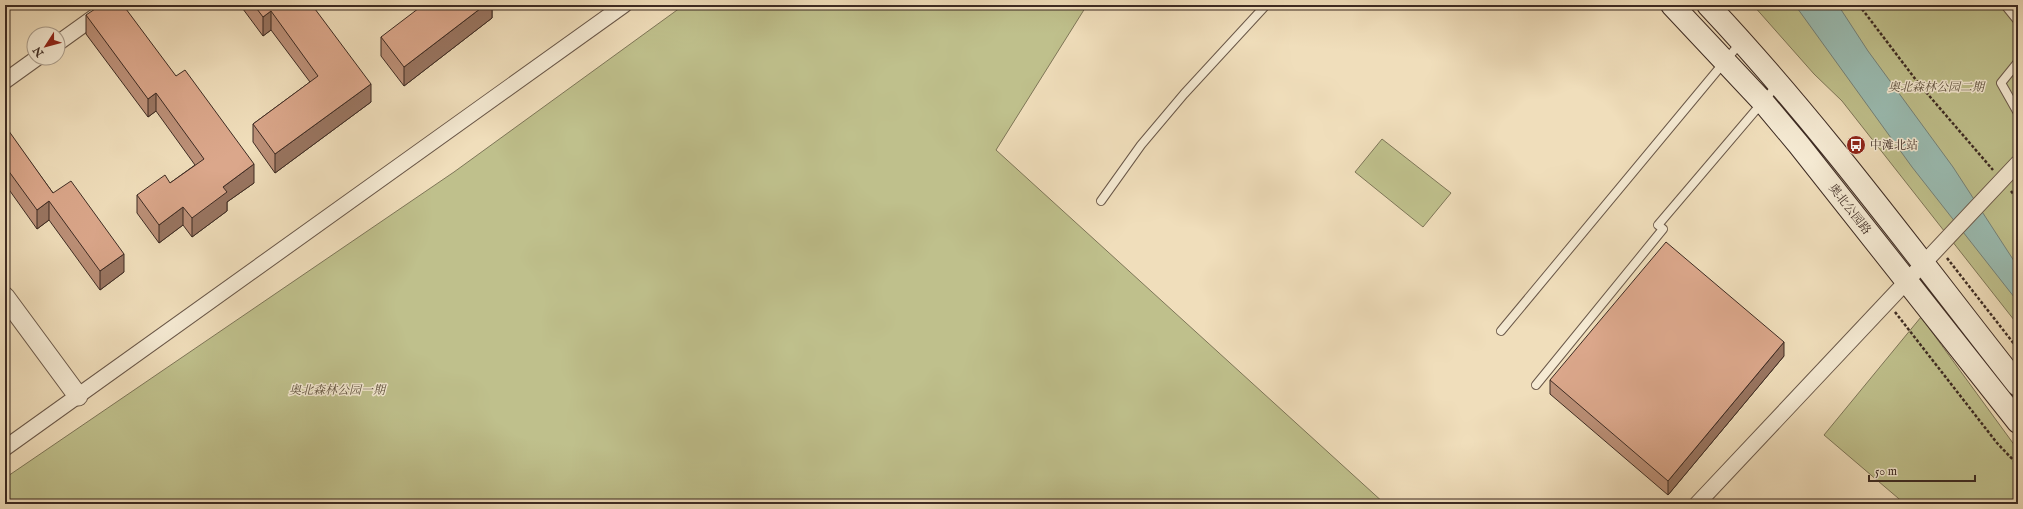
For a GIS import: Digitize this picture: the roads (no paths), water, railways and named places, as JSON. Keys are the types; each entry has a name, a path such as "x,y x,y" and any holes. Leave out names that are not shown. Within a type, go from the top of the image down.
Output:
{"main road":[{"name":"奥北公园路","path":"1672,5 1762,102 1835,190 2018,422"},
{"name":"奥北公园路","path":"1708,5 1779,83 2018,385"}],"street":[{"path":"66,37 111,5"},
{"path":"5,448 624,5"},
{"path":"5,81 26,66"},
{"path":"1697,504 2018,163"},
{"path":"5,297 78,396"}],"lane":[{"path":"1101,201 1141,145 1184,94 1266,5"},
{"path":"2005,5 2018,21"},
{"path":"1501,331 1742,41"},
{"path":"2018,62 2001,83 2018,113"},
{"path":"1536,385 1664,229 1658,225 1779,83"}],"water":[{"path":"1795,5 1838,5 1868,51 1953,167 2018,267 2018,302 1912,167"}],"place":[{"name":"中滩北站","path":"1856,145"}],"park label":[{"name":"奥北森林公园二期","path":"1936,87"},
{"name":"奥北森林公园一期","path":"337,390"}]}
